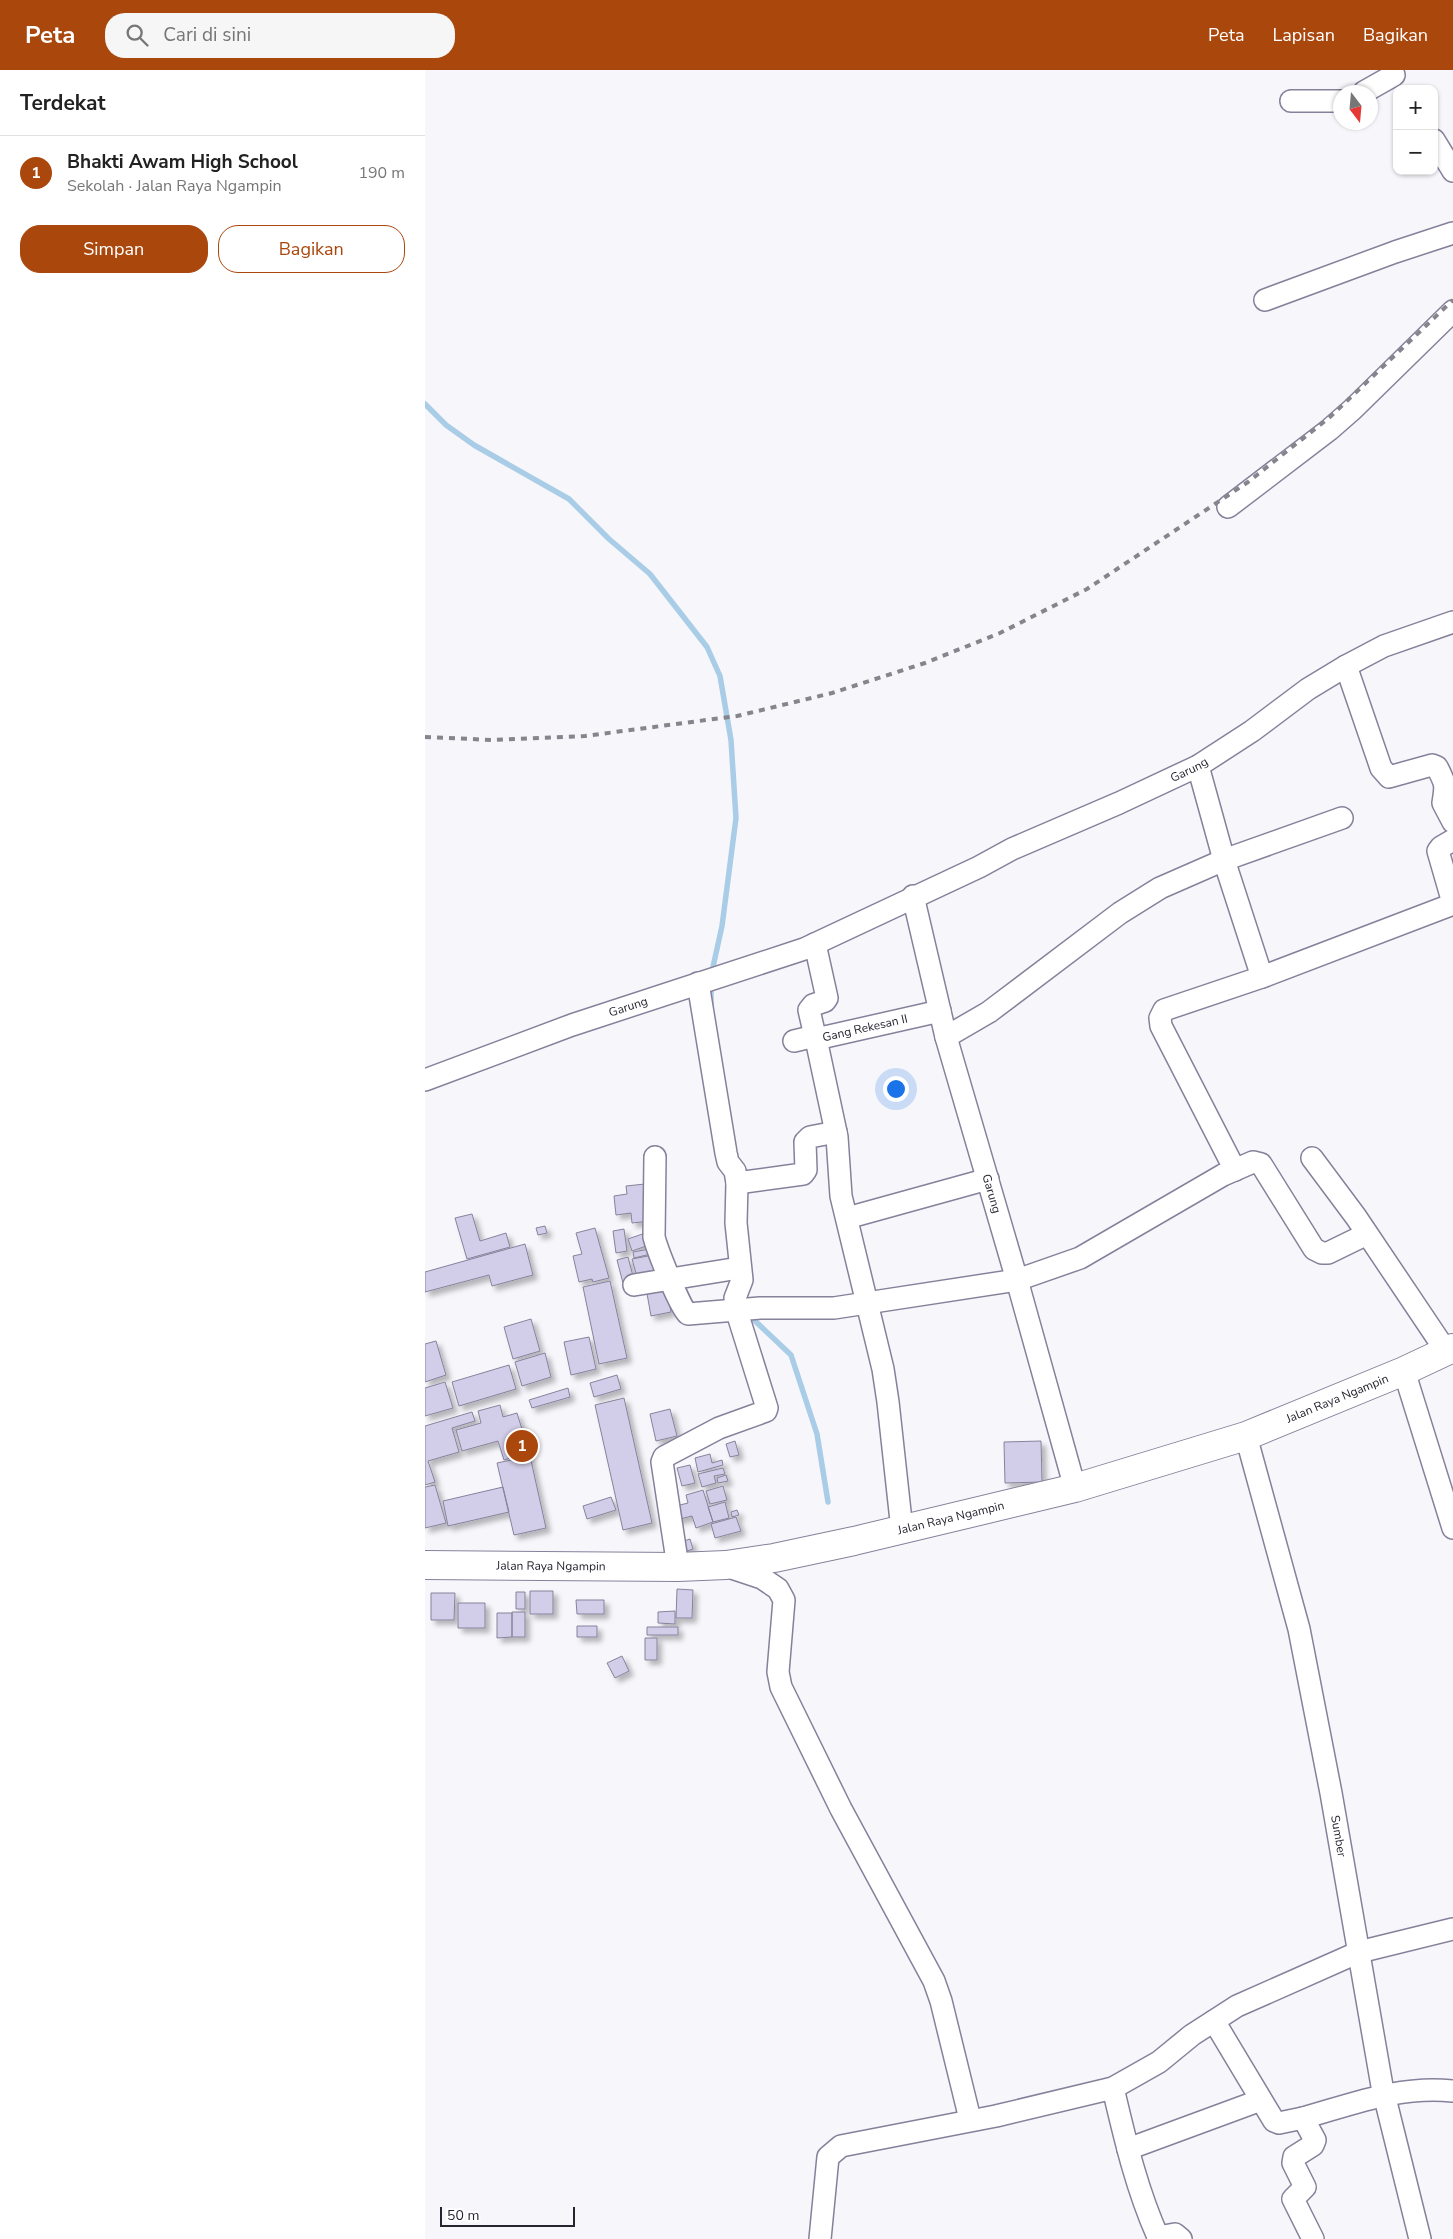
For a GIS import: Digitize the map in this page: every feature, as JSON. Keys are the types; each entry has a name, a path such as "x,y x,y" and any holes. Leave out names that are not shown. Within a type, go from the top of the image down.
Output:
{"main road":[{"name":"Jalan Raya Ngampin","path":"425,1565 678,1567 725,1565 774,1558 902,1530 1075,1488 1246,1436 1404,1371 1449,1349"}],"street":[{"path":"1378,86 1399,78"},
{"path":"1291,101 1333,101"},
{"path":"1438,147 1453,171"},
{"path":"1265,300 1395,252 1453,234"},
{"path":"1227,507 1347,414 1453,311"},
{"name":"Garung","path":"425,1080 572,1025 815,944 913,896 979,867 1012,849 1119,803 1198,766 1252,731 1308,689 1346,666 1384,646 1453,622"},
{"path":"1346,666 1381,768 1389,777 1432,765 1437,767 1446,784 1447,793 1443,803 1453,822"},
{"path":"1198,766 1224,860 1262,977"},
{"path":"946,1037 1009,998 1120,913 1160,888 1224,860 1342,818"},
{"path":"1235,1170 1161,1026 1160,1018 1164,1010 1262,977 1448,906 1451,896 1438,851 1453,840"},
{"name":"Garung","path":"913,896 946,1037 1075,1488"},
{"path":"815,944 827,998 825,1001 813,1005 809,1010 835,1132 841,1196 878,1344 888,1402 902,1530"},
{"path":"678,1567 662,1462 664,1457 719,1428 766,1411 767,1408 736,1309 735,1298 742,1280 739,1268 736,1223 744,1183 728,1162 698,982"},
{"name":"Gang Rekesan II","path":"794,1041 940,1012"},
{"path":"744,1183 803,1174 806,1170 805,1142 810,1137 835,1132"},
{"path":"655,1157 654,1237 657,1250 671,1277 683,1310 688,1314 760,1308 834,1308 1017,1280 1080,1258 1235,1170 1253,1162 1261,1164 1314,1249 1322,1253 1328,1253 1367,1234"},
{"path":"1311,1158 1449,1349"},
{"path":"847,1218 988,1179"},
{"path":"634,1285 671,1277 739,1268"},
{"path":"1404,1371 1453,1528"},
{"name":"Sumber","path":"1246,1436 1299,1630 1384,2094 1420,2239"},
{"path":"725,1565 762,1578 779,1589 784,1600 778,1672 781,1687 841,1809 934,1981 941,2001 970,2120"},
{"path":"820,2239 828,2157 841,2146 996,2116 1113,2088 1159,2062 1192,2035 1237,2006 1359,1952 1453,1929"},
{"path":"1214,2021 1274,2121 1279,2123 1303,2118 1384,2094 1441,2090 1453,2091"},
{"path":"1113,2088 1128,2149 1149,2218 1159,2238 1175,2234 1181,2239"},
{"path":"1128,2149 1261,2100"},
{"path":"1303,2118 1315,2140 1313,2145 1294,2157 1293,2163 1305,2187 1293,2199 1313,2239"}],"building":[{"path":"645,1184 649,1221 632,1223 631,1213 616,1215 614,1196 627,1194 626,1186"},
{"path":"472,1214 480,1241 506,1233 510,1247 467,1259 455,1218"},
{"path":"545,1226 547,1233 538,1235 536,1228"},
{"path":"595,1228 609,1278 593,1282 592,1279 579,1282 573,1256 582,1254 576,1233"},
{"path":"624,1229 627,1251 616,1253 613,1231"},
{"path":"648,1232 652,1244 632,1251 628,1239"},
{"path":"525,1244 533,1275 492,1286 489,1275 425,1292 425,1272"},
{"path":"650,1249 651,1254 634,1258 633,1252"},
{"path":"653,1255 657,1273 637,1277 632,1259"},
{"path":"628,1257 634,1280 623,1283 617,1260"},
{"path":"610,1281 627,1358 599,1364 583,1287"},
{"path":"666,1284 671,1312 651,1316 646,1288"},
{"path":"531,1319 540,1351 513,1359 504,1327"},
{"path":"589,1337 596,1369 571,1375 564,1342"},
{"path":"436,1341 446,1375 425,1382 425,1344"},
{"path":"545,1353 551,1377 522,1386 515,1362"},
{"path":"509,1365 516,1389 459,1406 452,1382"},
{"path":"617,1375 621,1389 594,1397 590,1383"},
{"path":"445,1382 453,1408 425,1416 425,1388"},
{"path":"568,1388 570,1397 532,1408 529,1400"},
{"path":"624,1398 652,1523 623,1530 595,1405"},
{"path":"500,1405 503,1417 517,1413 529,1452 504,1460 498,1441 462,1451 456,1430 481,1423 478,1411"},
{"path":"670,1409 677,1436 656,1441 650,1414"},
{"path":"472,1412 475,1421 452,1428 459,1452 428,1461 435,1482 425,1485 425,1426"},
{"path":"735,1441 739,1455 730,1457 726,1444"},
{"path":"1041,1441 1042,1482 1005,1483 1004,1442"},
{"path":"710,1454 712,1463 722,1460 723,1465 698,1472 695,1458"},
{"path":"530,1456 546,1528 514,1535 497,1463"},
{"path":"690,1465 695,1483 682,1486 677,1468"},
{"path":"723,1468 725,1474 714,1476 716,1483 702,1487 698,1474"},
{"path":"726,1475 728,1481 718,1483 717,1478"},
{"path":"435,1485 446,1523 425,1528 425,1487"},
{"path":"723,1486 727,1500 710,1504 706,1491"},
{"path":"503,1487 509,1512 448,1526 443,1501"},
{"path":"703,1490 713,1522 696,1528 692,1516 676,1520 672,1507 688,1503 686,1495"},
{"path":"611,1497 616,1510 587,1519 583,1506"},
{"path":"725,1502 729,1518 713,1522 708,1507"},
{"path":"737,1510 739,1515 732,1517 731,1512"},
{"path":"736,1517 741,1531 715,1538 711,1524"},
{"path":"690,1539 693,1549 681,1553 678,1543"},
{"path":"677,1589 693,1590 692,1618 676,1618"},
{"path":"530,1591 553,1591 553,1614 530,1614"},
{"path":"516,1592 525,1592 525,1609 516,1609"},
{"path":"431,1593 455,1593 454,1620 431,1620"},
{"path":"576,1600 604,1600 604,1614 577,1614"},
{"path":"458,1603 485,1603 485,1628 458,1628"},
{"path":"675,1611 675,1624 658,1623 658,1612"},
{"path":"512,1612 525,1612 525,1637 512,1637"},
{"path":"497,1613 512,1613 512,1637 497,1638"},
{"path":"577,1626 597,1626 597,1637 577,1637"},
{"path":"647,1627 678,1627 678,1635 647,1635"},
{"path":"645,1638 657,1638 657,1660 645,1660"},
{"path":"622,1656 629,1671 615,1678 607,1663"}],"waterway":[{"path":"425,404 446,425 474,445 569,499 609,539 650,574 707,647 720,676 731,740 736,818 722,926 711,976"},
{"path":"711,985 711,1006"},
{"path":"751,1314 752,1318 791,1355 817,1434 828,1502"}],"railway":[{"path":"425,737 493,740 585,736 737,716 832,693 925,663 1000,633 1087,589 1248,482 1330,417 1453,300"}],"place":[{"name":"Bhakti Awam High School","path":"522,1446"}]}
